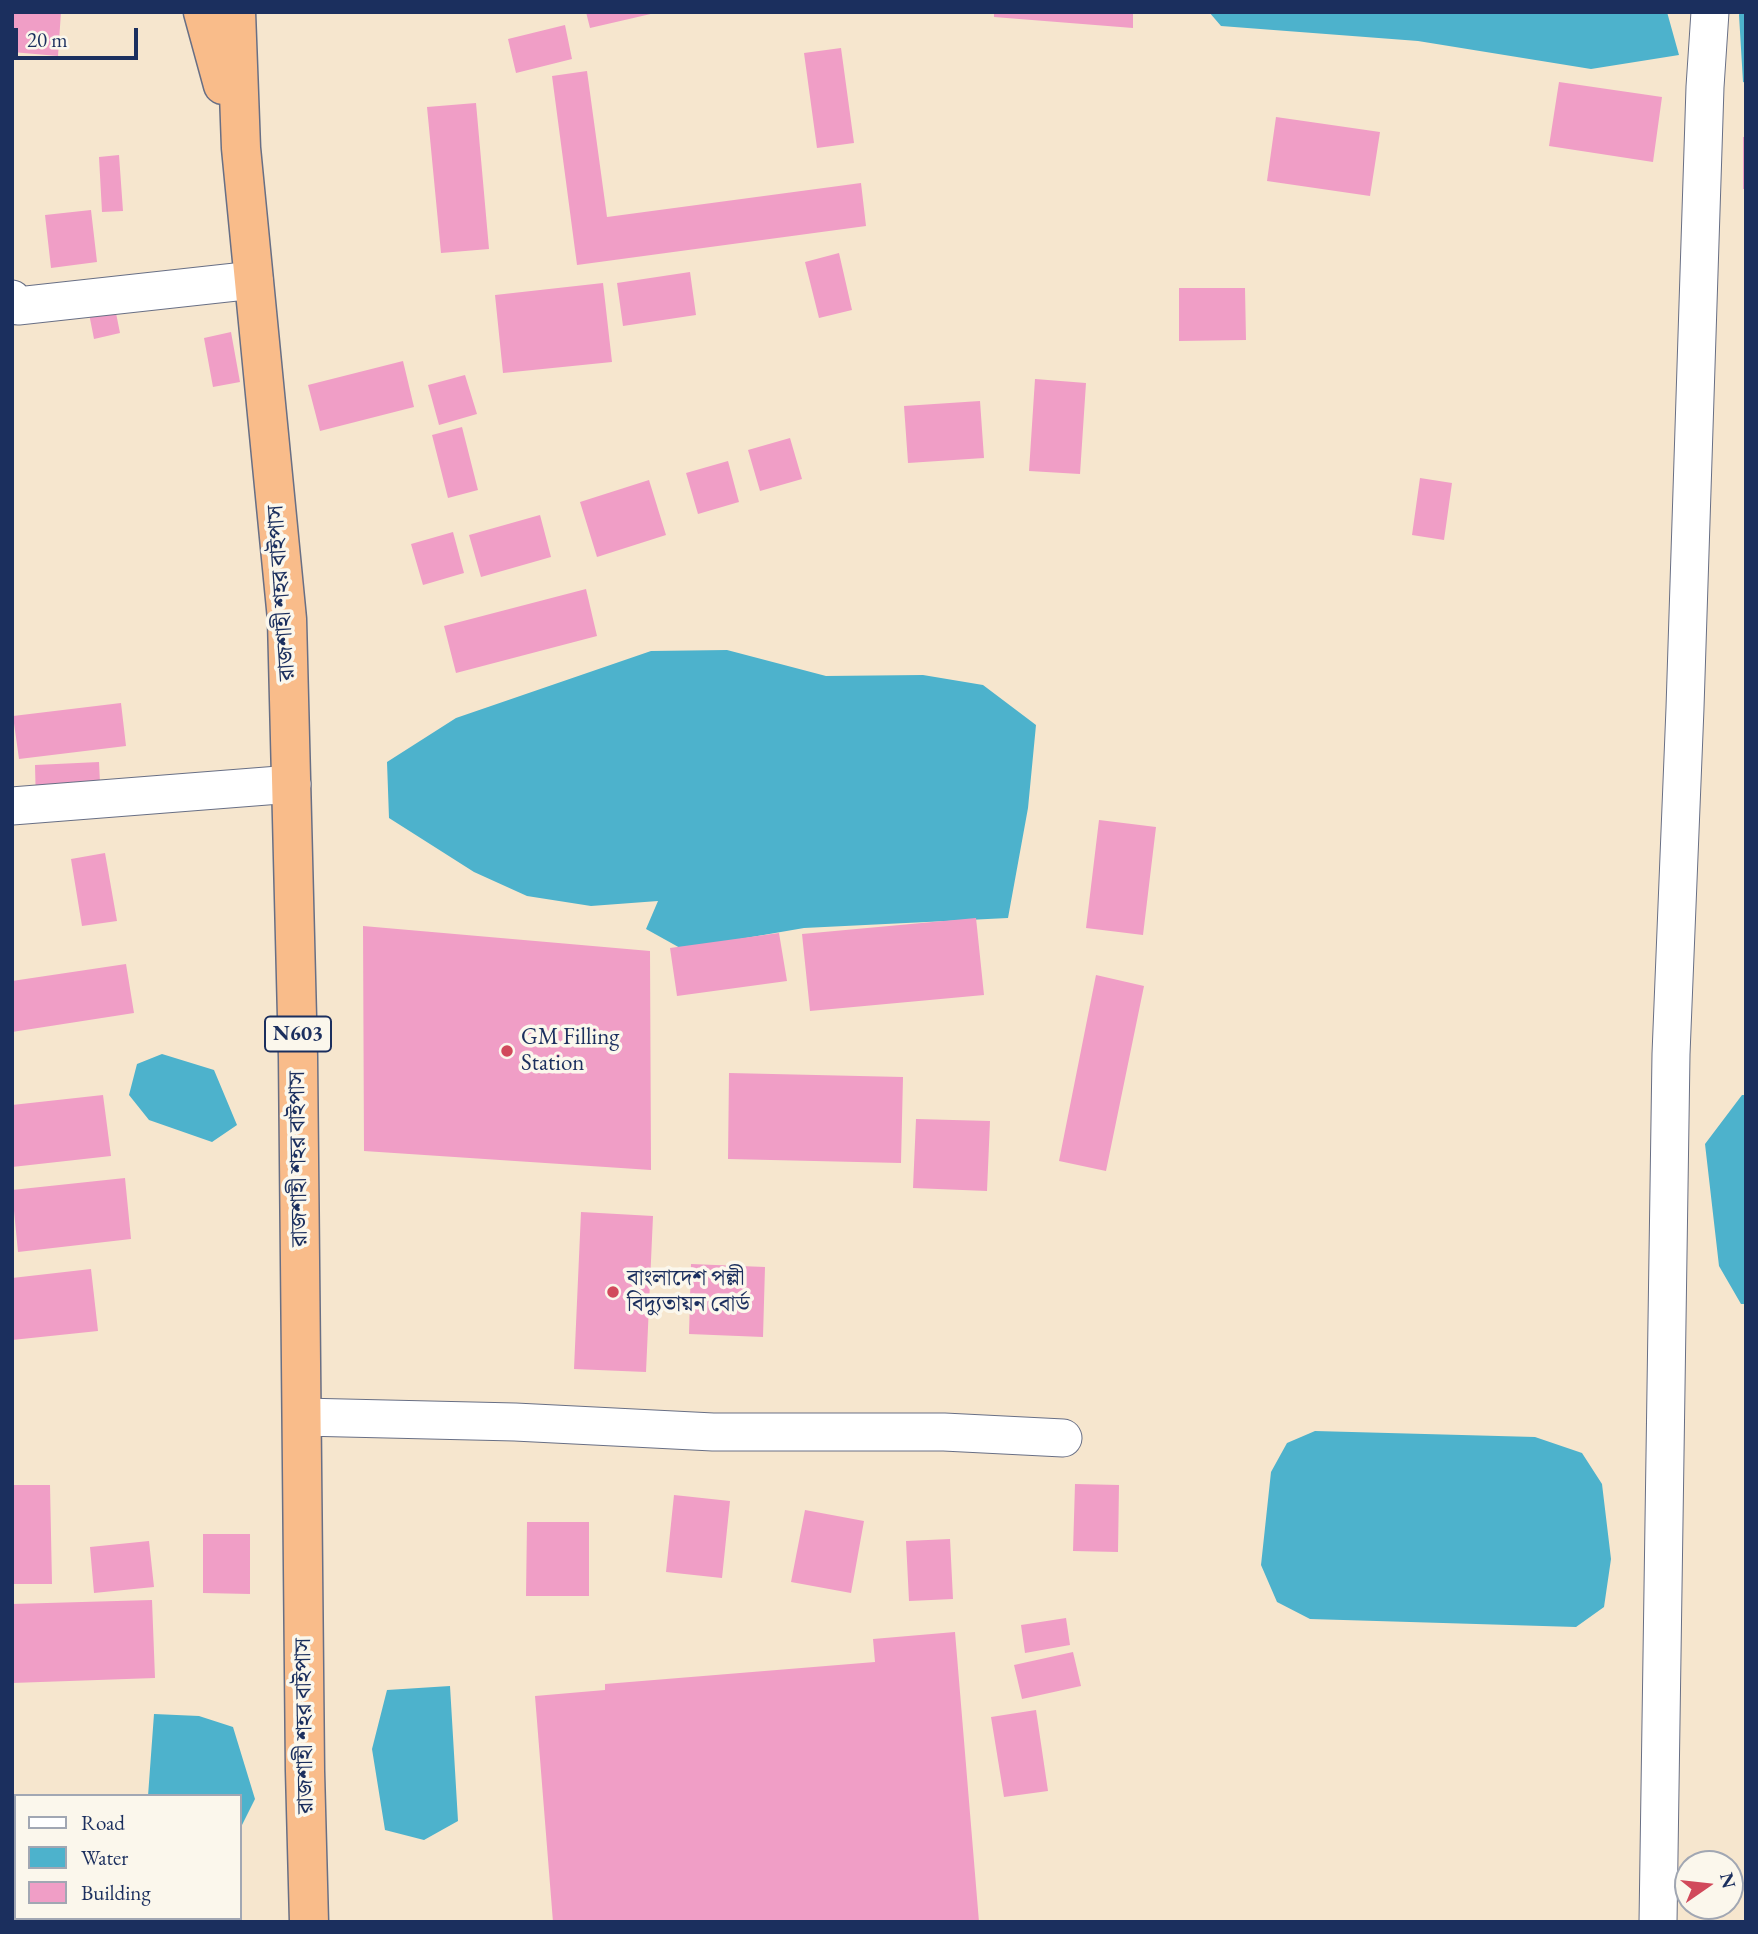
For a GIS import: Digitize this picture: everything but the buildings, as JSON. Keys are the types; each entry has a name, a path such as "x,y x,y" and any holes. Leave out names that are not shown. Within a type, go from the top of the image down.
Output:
{"highway":[{"name":"N603","path":"203,12 241,148"},
{"name":"N603","path":"236,12 241,148"},
{"name":"রাজশাহী শহর বাইপাস","path":"241,148 288,619 298,1044 305,1785 309,1922"}],"street":[{"path":"1658,1922 1671,1054 1704,100 1710,12"},
{"path":"12,299 18,306 254,280"},
{"path":"12,806 292,784"},
{"path":"302,1417 515,1422 713,1432 944,1432 1063,1438"}],"water":[{"path":"1209,12 1667,12 1679,55 1591,69 1418,41 1221,26"},
{"path":"1740,12 1746,12 1746,83 1743,82"},
{"path":"727,650 826,676 923,675 983,685 1036,725 1028,808 1008,918 804,928 682,949 646,929 658,901 591,906 527,896 474,872 389,818 387,762 456,718 651,651"},
{"path":"162,1054 214,1070 237,1125 212,1142 149,1120 129,1095 137,1064"},
{"path":"1742,1095 1746,1095 1746,1304 1741,1304 1719,1266 1705,1144"},
{"path":"1315,1431 1535,1437 1582,1453 1602,1484 1611,1559 1604,1607 1576,1627 1310,1619 1277,1602 1261,1565 1271,1472 1287,1443"},
{"path":"450,1686 458,1821 424,1840 385,1830 372,1749 387,1690"},
{"path":"154,1714 199,1716 233,1727 255,1799 242,1825 242,1794 148,1794"}],"place":[{"name":"GM Filling Station","path":"507,1051"},
{"name":"বাংলাদেশ পল্লী বিদ্যুতায়ন বোর্ড","path":"613,1292"}]}
